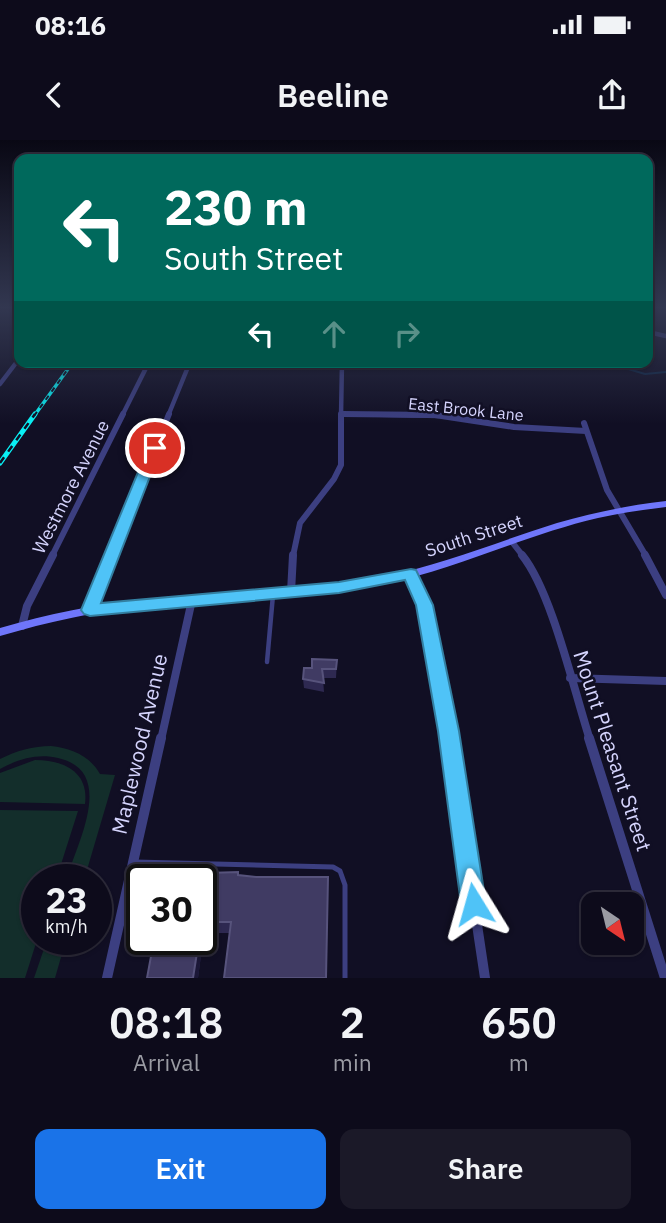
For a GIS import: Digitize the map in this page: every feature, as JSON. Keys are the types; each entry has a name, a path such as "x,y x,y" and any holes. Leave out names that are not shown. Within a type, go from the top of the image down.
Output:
{"street":[{"path":"0,384 14,366"},
{"name":"Westmore Avenue","path":"22,626 27,606 146,368"},
{"path":"90,610 188,368"},
{"path":"291,592 295,541 300,522 334,480 341,465 342,368"},
{"name":"East Brook Lane","path":"343,414 435,415 514,427 586,431"},
{"path":"584,423 600,475 666,595"},
{"name":"South Street","path":"0,632 90,610 360,584 411,574 618,510 666,504"},
{"name":"Mount Pleasant Street","path":"512,542 535,573 664,978"},
{"path":"411,574 425,605 449,731 485,978"},
{"name":"Maplewood Avenue","path":"107,978 192,600"},
{"path":"570,678 666,681"}],"lane":[{"path":"267,662 273,593"},
{"path":"133,862 333,867 340,871 345,885 345,978"}],"green space":[{"path":"51,746 66,749 91,762 100,774 115,775 89,864 72,864 84,829 89,793 86,777 76,765 43,756 14,762 0,769 0,759 31,748"},
{"path":"35,760 65,765 79,776 85,793 85,804 0,802 0,773"},
{"path":"0,810 78,811 61,864 21,864 21,955 32,955 25,978 0,978"},
{"path":"42,955 62,955 55,978 34,978"}],"building":[{"path":"312,659 337,660 336,669 322,669 324,683 303,679 304,668 312,668"},
{"path":"238,872 238,875 256,877 328,877 326,978 224,978 231,922 217,922 217,873"},
{"path":"151,955 197,955 193,978 147,978"}],"waterway":[{"path":"625,368 645,374 666,372"}],"railway":[{"path":"34,416 69,368"},
{"path":"0,463 35,414"}],"route":[{"path":"155,448 90,610 339,587 411,574 425,605 449,731 474,904"}]}
